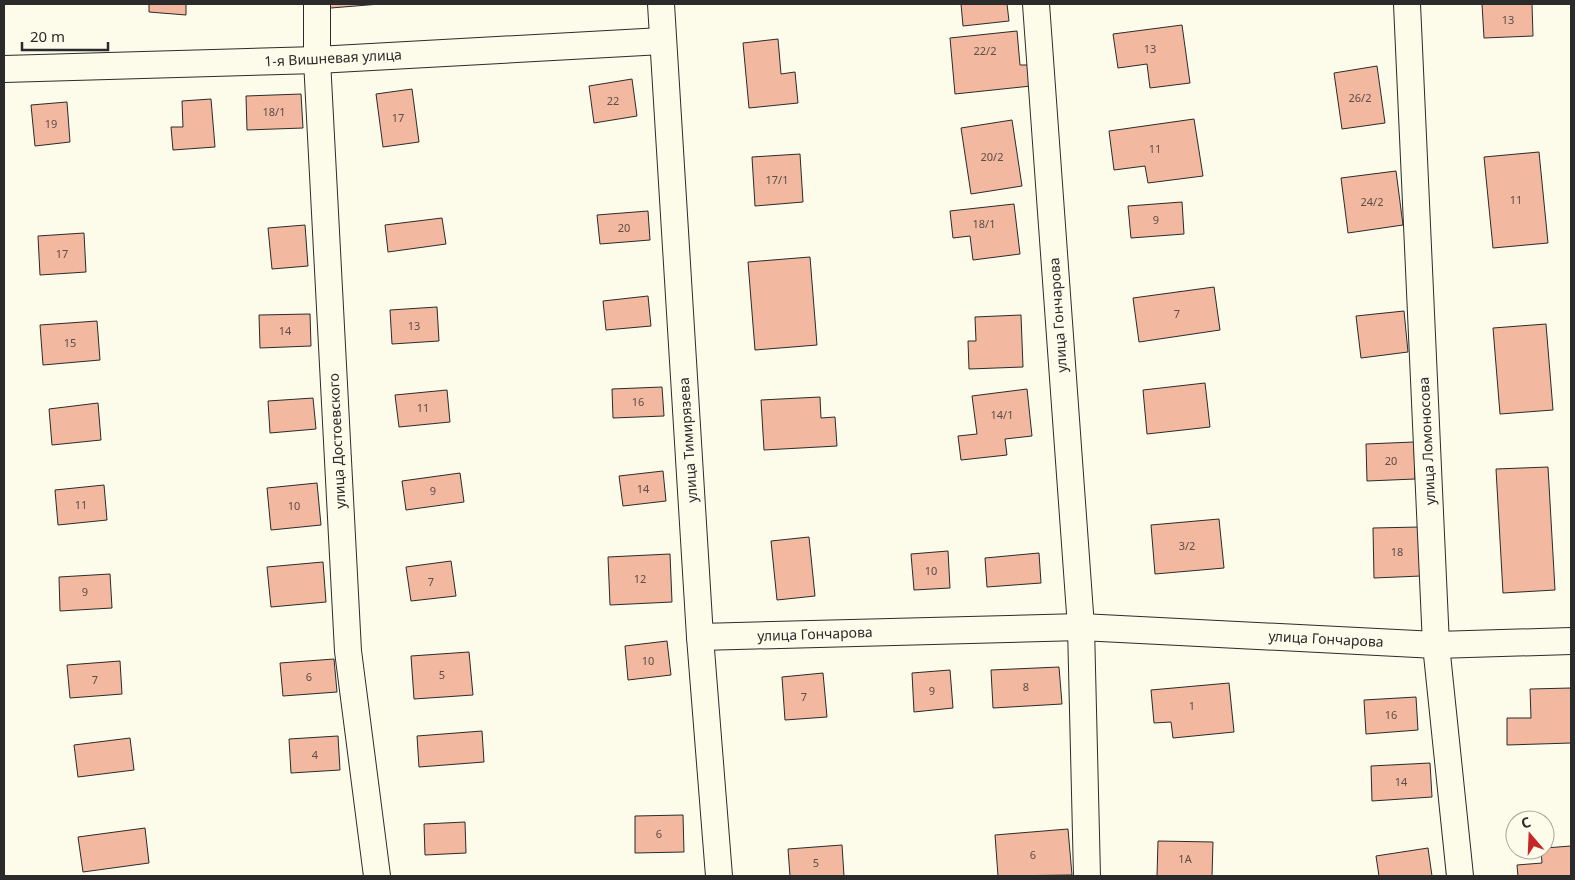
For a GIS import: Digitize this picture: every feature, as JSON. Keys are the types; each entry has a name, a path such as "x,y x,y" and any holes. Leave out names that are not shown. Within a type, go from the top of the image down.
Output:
{"street":[{"name":"улица Достоевского","path":"317,4 317,60 348,651 377,876"},
{"name":"улица Тимирязева","path":"661,4 700,637 719,876"},
{"name":"улица Гончарова","path":"1036,4 1081,626 1087,876"},
{"name":"улица Ломоносова","path":"1407,4 1436,645 1460,876"},
{"name":"1-я Вишневая улица","path":"4,69 317,60 662,41"},
{"name":"улица Гончарова","path":"700,637 1081,626 1436,645 1571,641"}],"building":[{"path":"149,4 186,4 186,15 149,12"},
{"path":"306,4 380,4 306,10"},
{"path":"961,4 1007,4 1009,21 963,26"},
{"path":"1482,4 1532,4 1533,36 1484,38"},
{"path":"1182,25 1190,83 1150,88 1147,64 1118,68 1113,34"},
{"path":"1017,31 1020,65 1029,65 1031,86 955,94 950,38"},
{"path":"778,39 781,74 795,72 798,103 749,108 743,43"},
{"path":"1377,66 1385,123 1342,129 1334,73"},
{"path":"632,79 637,116 594,123 589,86"},
{"path":"412,89 419,142 383,147 376,94"},
{"path":"301,94 303,128 247,130 246,96"},
{"path":"211,99 215,147 173,150 171,127 183,127 182,101"},
{"path":"67,102 70,142 35,146 31,105"},
{"path":"1194,119 1203,176 1148,183 1145,166 1114,170 1109,131"},
{"path":"1012,120 1022,186 971,194 961,128"},
{"path":"1539,152 1548,243 1493,248 1484,157"},
{"path":"800,154 803,202 755,206 752,157"},
{"path":"1396,171 1403,225 1348,233 1341,178"},
{"path":"1182,202 1184,234 1131,238 1128,206"},
{"path":"1014,204 1020,254 973,260 970,236 953,238 950,211"},
{"path":"648,211 650,240 600,244 597,215"},
{"path":"442,218 446,244 388,252 385,225"},
{"path":"305,225 308,266 272,269 268,228"},
{"path":"84,233 86,272 40,275 38,236"},
{"path":"810,257 817,345 755,350 748,262"},
{"path":"1214,287 1220,330 1139,342 1133,298"},
{"path":"648,296 651,326 606,330 603,301"},
{"path":"437,307 439,341 392,344 390,310"},
{"path":"1404,311 1408,352 1361,358 1356,316"},
{"path":"310,314 311,346 260,348 259,315"},
{"path":"1021,315 1023,367 969,369 968,341 976,341 975,317"},
{"path":"97,321 100,360 43,365 40,325"},
{"path":"1546,324 1553,410 1500,414 1493,328"},
{"path":"1205,383 1210,427 1147,434 1143,390"},
{"path":"662,387 664,416 613,418 612,389"},
{"path":"1027,389 1032,436 1005,439 1007,455 961,460 958,436 977,434 972,396"},
{"path":"447,390 450,422 399,427 395,395"},
{"path":"820,397 821,418 835,417 837,446 764,450 761,400"},
{"path":"313,398 316,429 270,433 268,401"},
{"path":"98,403 101,440 52,445 49,409"},
{"path":"1414,442 1415,479 1367,481 1366,444"},
{"path":"1548,467 1555,590 1503,593 1496,469"},
{"path":"663,471 666,501 623,506 619,476"},
{"path":"460,473 464,502 406,510 402,481"},
{"path":"317,483 321,525 271,530 267,488"},
{"path":"104,485 107,520 58,525 55,490"},
{"path":"1219,519 1224,568 1155,574 1151,525"},
{"path":"1420,527 1421,576 1374,578 1373,528"},
{"path":"809,537 815,596 777,600 771,541"},
{"path":"948,551 950,588 914,590 911,554"},
{"path":"1039,553 1041,583 987,587 985,558"},
{"path":"670,554 672,602 610,605 608,557"},
{"path":"451,561 456,596 411,601 406,567"},
{"path":"323,562 326,602 271,607 267,567"},
{"path":"110,574 112,608 60,611 59,577"},
{"path":"667,641 671,675 628,680 625,646"},
{"path":"469,652 473,695 414,699 411,656"},
{"path":"334,659 337,692 283,696 280,663"},
{"path":"120,661 122,694 70,698 67,665"},
{"path":"1059,667 1062,704 993,708 991,670"},
{"path":"950,670 953,708 914,712 912,673"},
{"path":"823,673 827,717 785,720 782,677"},
{"path":"1229,683 1234,732 1173,738 1171,722 1154,723 1151,690"},
{"path":"1571,688 1571,743 1507,745 1507,718 1531,718 1530,689"},
{"path":"1416,697 1418,730 1366,734 1364,700"},
{"path":"482,731 484,762 419,767 417,736"},
{"path":"338,736 340,770 291,773 289,739"},
{"path":"130,738 134,770 78,777 74,745"},
{"path":"1430,763 1432,797 1372,801 1371,766"},
{"path":"683,815 684,852 635,853 635,816"},
{"path":"465,822 466,853 425,855 424,824"},
{"path":"145,828 149,863 83,872 78,837"},
{"path":"1068,829 1072,875 998,876 995,835"},
{"path":"1158,841 1213,842 1212,876 1157,876"},
{"path":"842,845 844,876 790,876 788,849"},
{"path":"1571,846 1571,876 1518,876 1517,865 1542,863 1542,860 1555,860 1555,847"},
{"path":"1428,848 1432,876 1379,876 1376,856"}]}
